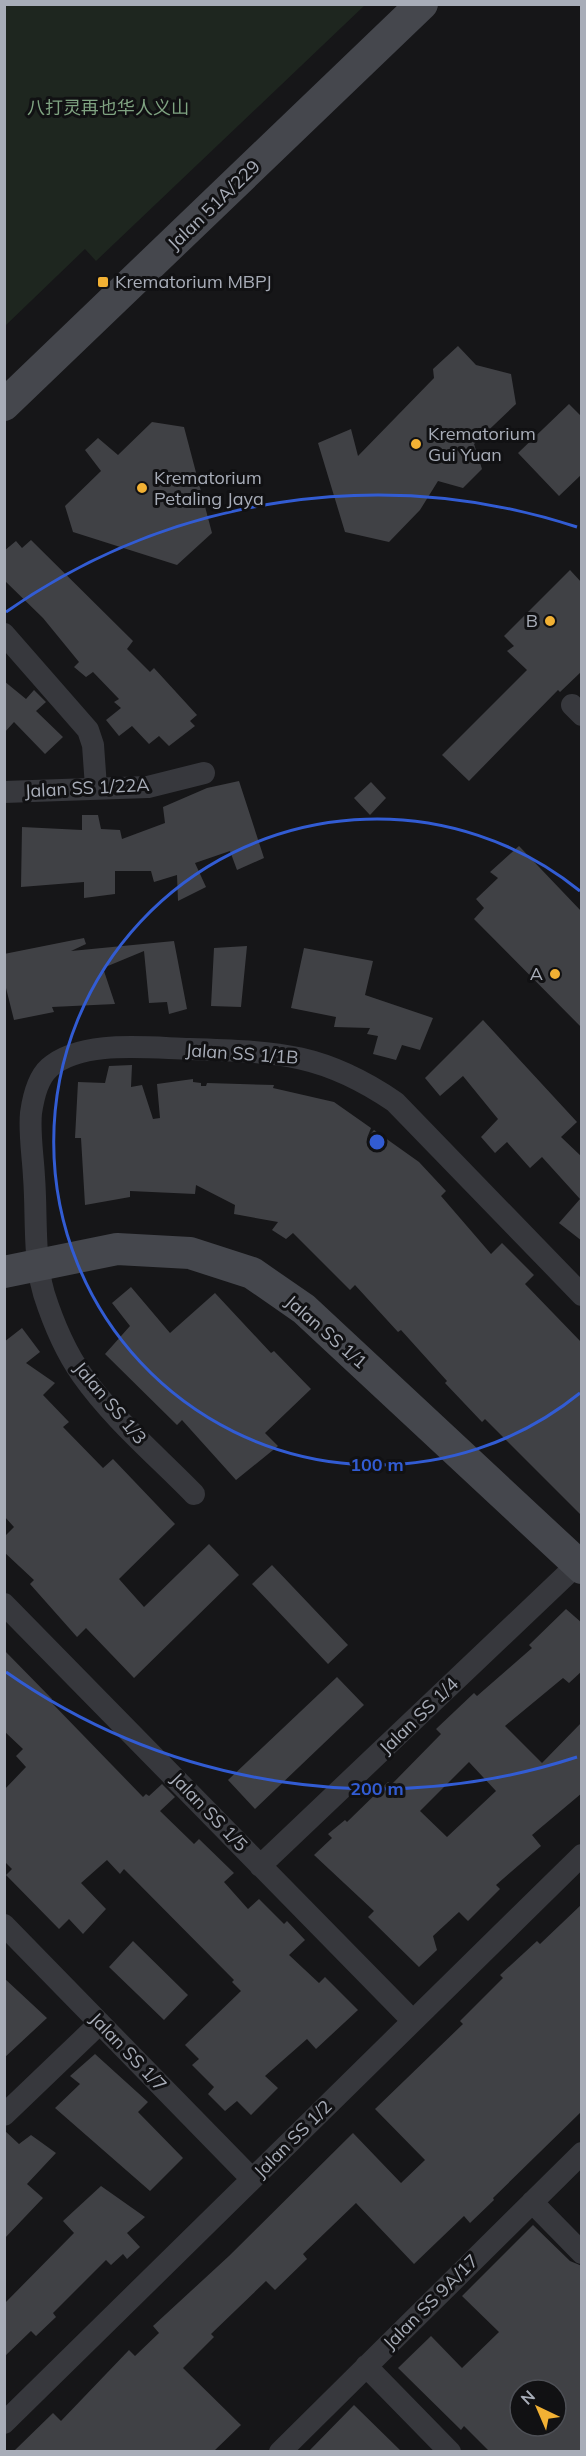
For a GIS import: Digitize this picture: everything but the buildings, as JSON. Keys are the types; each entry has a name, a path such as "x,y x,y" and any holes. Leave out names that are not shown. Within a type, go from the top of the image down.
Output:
{"street":[{"name":"Jalan 51A/229","path":"4,405 422,4"},
{"path":"4,634 88,730 93,746 96,787"},
{"name":"Jalan SS 1/22A","path":"4,792 96,787 148,787 204,773"},
{"name":"Jalan SS 1/1B","path":"39,1263 31,1115 36,1090 48,1069 67,1056 98,1049 248,1051 288,1054 324,1064 362,1080 395,1102 582,1295"},
{"name":"Jalan SS 1/1","path":"4,1272 39,1263 117,1249 190,1253 252,1273 304,1309 580,1564"},
{"name":"Jalan SS 1/3","path":"39,1263 44,1292 63,1343 83,1376 194,1494"},
{"name":"Jalan SS 1/4","path":"260,1866 580,1564"},
{"name":"Jalan SS 1/5","path":"4,1604 124,1713 260,1866 413,2021"},
{"name":"Jalan SS 1/2","path":"4,2423 582,1855"},
{"name":"Jalan SS 1/7","path":"4,1924 252,2179"},
{"path":"4,2115 100,2023"},
{"name":"Jalan SS 9A/17","path":"280,2451 582,2153"},
{"path":"532,2202 582,2253"},
{"path":"366,2366 450,2451"}],"green space":[{"name":"八打灵再也华人义山","path":"5,4 365,5 96,261 85,249 5,326"}],"place":[{"name":"Krematorium MBPJ","path":"103,282"},
{"name":"Krematorium Gui Yuan","path":"416,444"},
{"name":"Krematorium Petaling Jaya","path":"142,488"},
{"name":"B","path":"550,621"},
{"name":"A","path":"555,974"}]}
